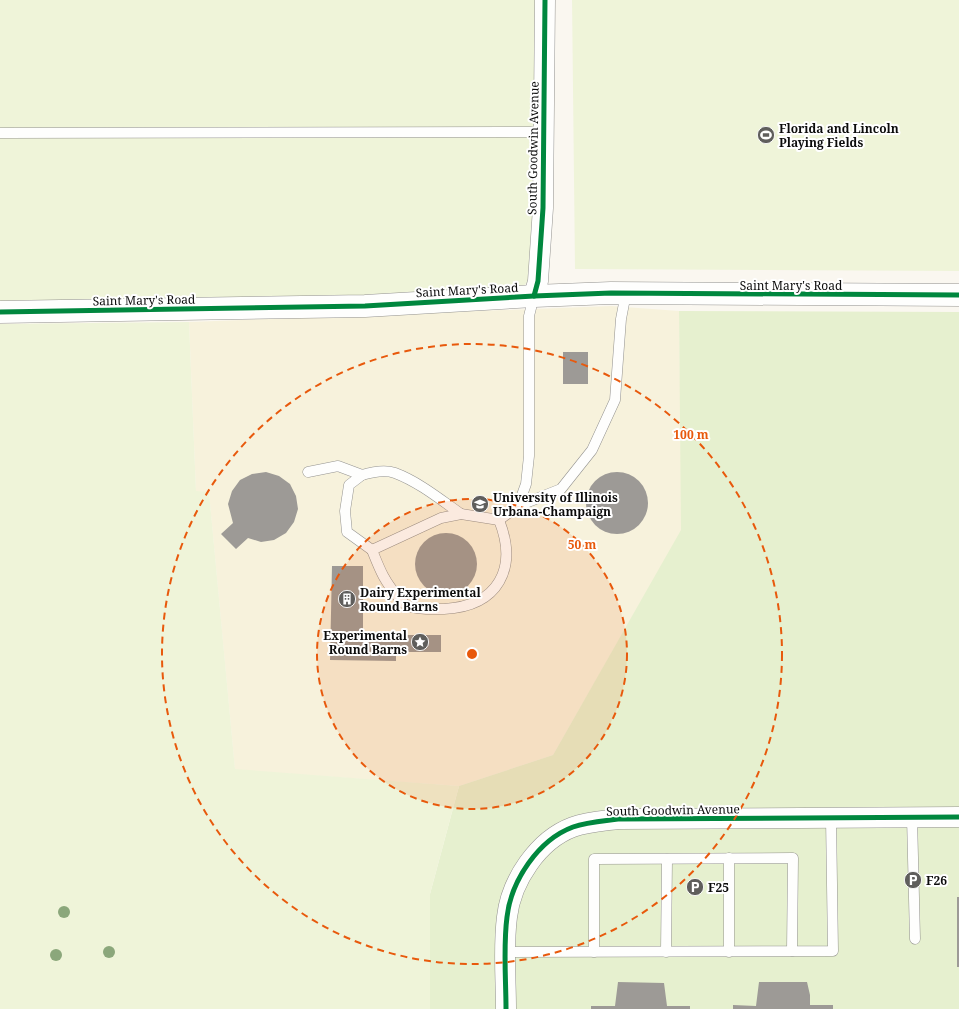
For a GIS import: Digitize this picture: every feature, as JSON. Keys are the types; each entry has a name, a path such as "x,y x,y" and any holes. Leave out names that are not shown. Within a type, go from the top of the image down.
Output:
{"street":[{"name":"South Goodwin Avenue","path":"534,296 538,281 542,215 544,0"},
{"name":"Saint Mary's Road","path":"0,312 365,306 534,296 626,293 959,295"},
{"name":"South Goodwin Avenue","path":"506,1009 507,916 511,898 520,878 533,858 556,835 572,827 594,821 618,819 959,817"}],"lane":[{"path":"0,133 543,132"},
{"path":"372,550 442,518 461,514 499,520 518,506 561,489 592,450 616,400 621,319 626,293"},
{"path":"518,506 526,484 529,456 529,316 534,296"},
{"path":"308,472 338,466 362,475"},
{"path":"461,514 418,485 394,473 375,471 362,475 349,485 345,511 347,532 372,550 386,584 407,606 429,610 458,608 480,600 495,589 502,578 507,558 505,535 499,520"},
{"path":"912,817 915,939"},
{"path":"506,952 833,951 832,818"},
{"path":"594,952 594,859 729,858 793,858 792,951"},
{"path":"729,858 729,952"},
{"path":"666,952 667,859"}],"shaded area":[{"name":"Experimental Round Barns","path":"611,306 679,311 682,530 553,755 459,786 235,770 209,493 196,492 189,322"}],"green space":[{"path":"0,0 535,0 533,256 530,280 521,288 333,297 0,304"},
{"name":"Florida and Lincoln Playing Fields","path":"572,0 959,0 959,271 575,269"},
{"path":"679,311 959,312 959,1009 430,1009 430,894 459,786 553,755 681,530"},
{"path":"189,322 196,491 209,492 235,769 459,786 430,894 430,1009 0,1009 0,324"}],"building":[{"path":"563,352 588,352 588,384 563,384"},
{"path":"266,472 279,476 290,484 296,496 298,509 294,522 286,533 274,540 261,542 248,538 236,549 221,534 233,523 228,504 232,491 240,480 252,474"},
{"path":"611,472 623,472 639,481 646,491 648,503 646,515 639,525 623,534 611,534 600,529 591,520 586,509 586,497 591,486 600,477"},
{"name":"Dairy Experimental Round Barns","path":"440,533 452,533 468,542 475,552 477,564 475,576 468,586 452,595 440,595 429,590 420,581 415,570 415,558 420,547 429,538"},
{"name":"Dairy Experimental Round Barns","path":"332,566 363,566 363,632 397,632 396,640 402,640 402,635 441,635 441,652 396,652 396,661 330,660"},
{"path":"957,897 959,897 959,967 957,967"},
{"path":"618,982 664,983 667,1006 690,1006 690,1009 591,1009 591,1006 615,1006"},
{"path":"759,982 807,982 810,995 810,1005 833,1005 833,1009 733,1009 733,1005 756,1006"}],"cycle path":[{"path":"534,296 538,281 543,208 545,0"},
{"path":"0,312 365,306 611,293 959,295"},
{"path":"506,1009 506,928 507,917 514,890 528,863 548,841 573,827 618,819 959,817"}],"place":[{"name":"Florida and Lincoln Playing Fields","path":"766,135"},
{"name":"University of Illinois Urbana-Champaign","path":"480,504"},
{"name":"Dairy Experimental Round Barns","path":"347,599"},
{"name":"Experimental Round Barns","path":"420,642"},
{"name":"F26","path":"913,880"},
{"name":"F25","path":"695,887"}]}
